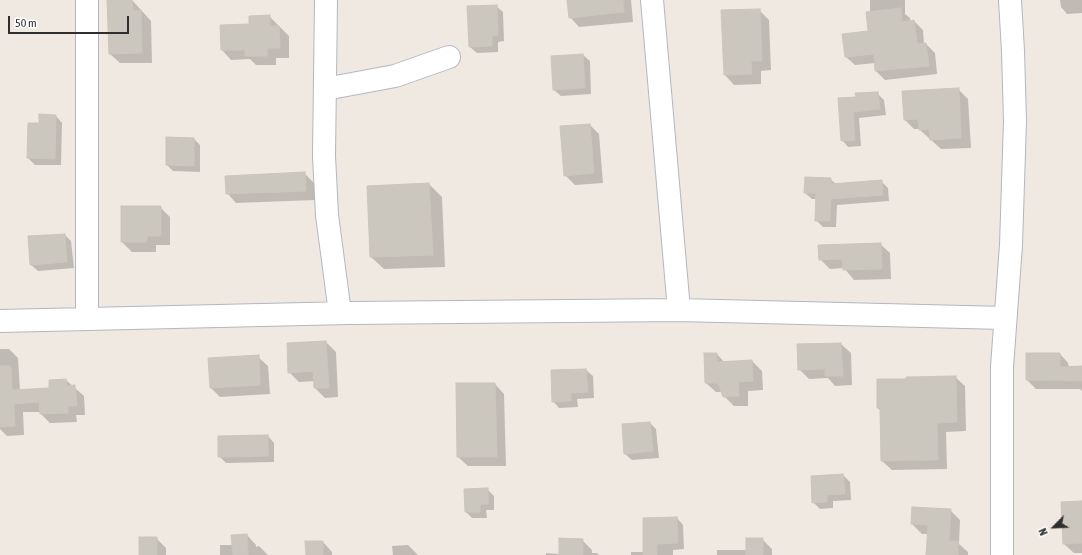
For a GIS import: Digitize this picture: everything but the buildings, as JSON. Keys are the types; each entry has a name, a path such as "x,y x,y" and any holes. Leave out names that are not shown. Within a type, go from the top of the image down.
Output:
{"street":[{"path":"87,0 87,319"},
{"path":"326,0 324,156 327,207 340,313"},
{"path":"652,0 679,310"},
{"path":"1002,555 1002,367 1011,245 1015,121 1010,0"},
{"path":"325,90 395,76 449,57"},
{"path":"0,321 340,313 679,310 1006,318"}]}
